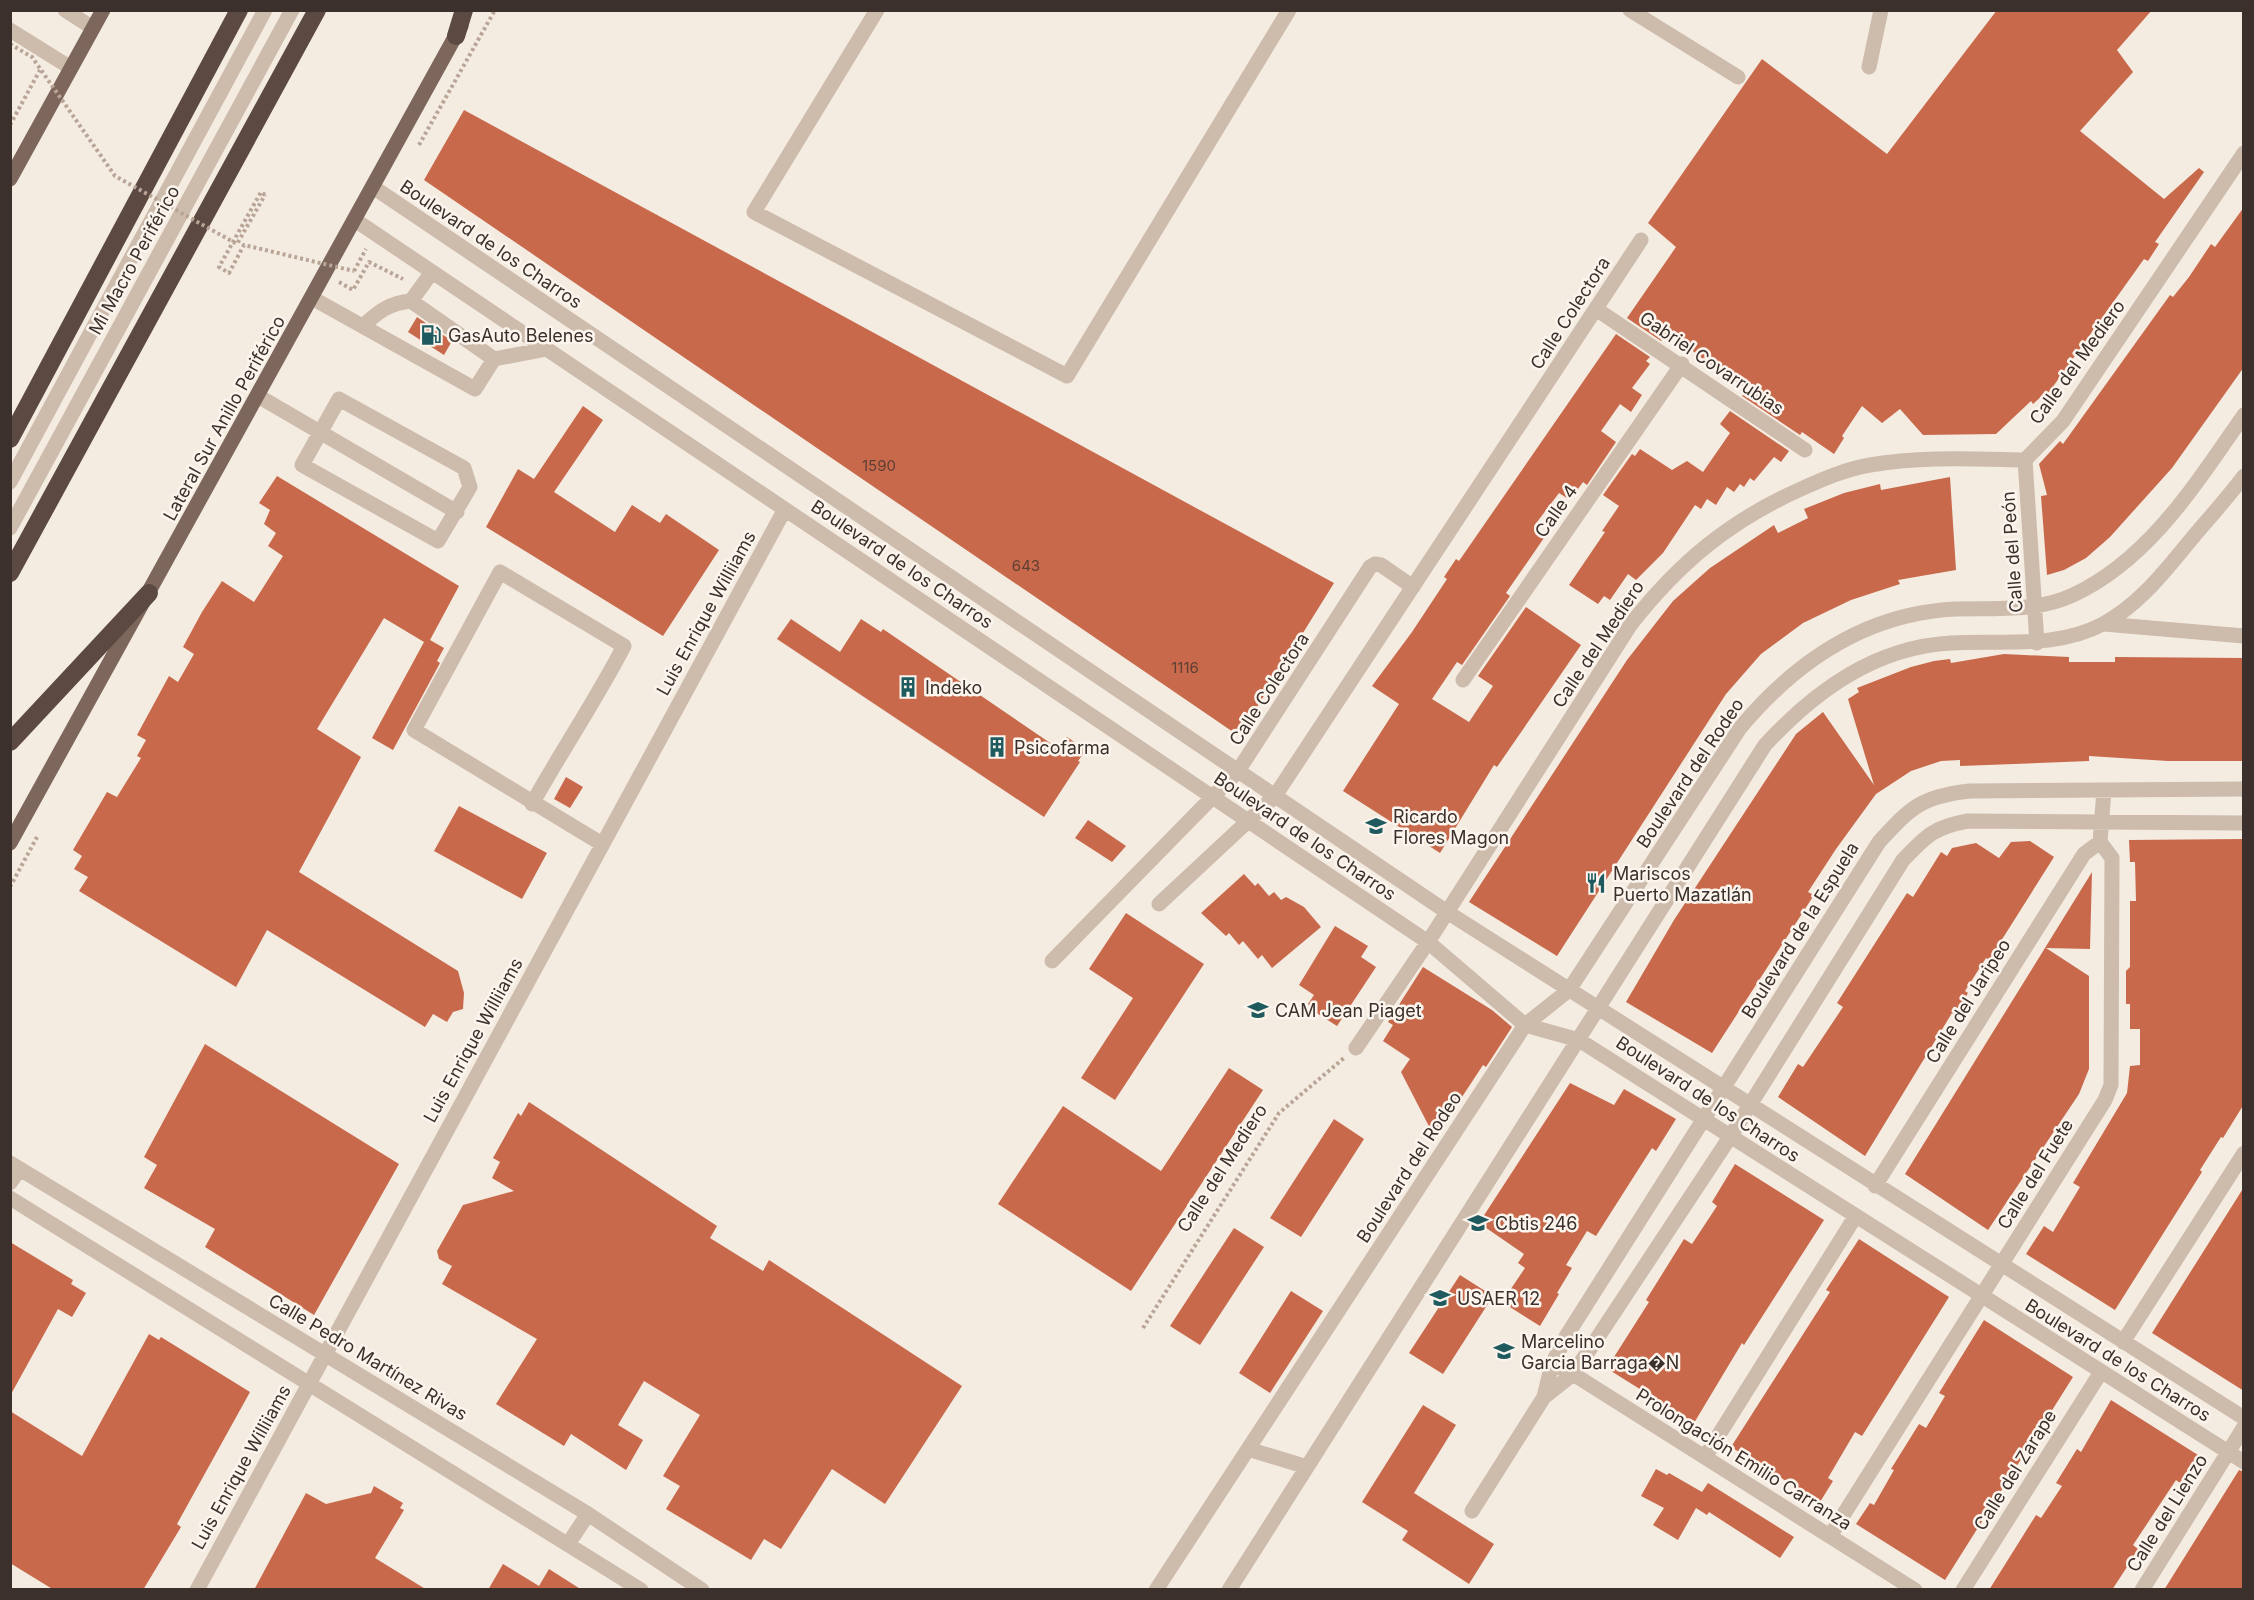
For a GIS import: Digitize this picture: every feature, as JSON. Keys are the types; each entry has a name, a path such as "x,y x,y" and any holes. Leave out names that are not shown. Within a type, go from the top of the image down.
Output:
{"highway":[{"path":"10,439 239,10"},
{"path":"10,573 317,10"},
{"path":"456,36 464,10"},
{"path":"10,742 150,592"}],"main road":[{"path":"10,179 103,10"},
{"name":"Lateral Sur Anillo Periférico","path":"10,843 470,10"}],"street":[{"path":"65,10 93,28"},
{"name":"Mi Macro Periférico","path":"10,482 266,10"},
{"name":"Mi Macro Periférico","path":"10,528 292,10"},
{"path":"877,10 754,212 1067,376 1289,10"},
{"path":"1630,10 1738,77"},
{"path":"1869,67 1881,10"},
{"path":"10,30 71,68"},
{"name":"Calle del Mediero","path":"1356,1048 1428,942 1631,624 1661,586 1698,551 1739,520 1780,498 1826,478 1870,465 1956,458 2025,460 2063,421 2244,153"},
{"name":"Boulevard de los Charros","path":"373,187 1447,912 1875,1186 2244,1418"},
{"name":"Boulevard de los Charros","path":"355,220 1428,942 1525,1025 1579,1040 2244,1462"},
{"name":"Calle Colectora","path":"1160,904 1275,796 1641,240"},
{"path":"411,301 432,272"},
{"path":"312,298 475,389 494,359"},
{"path":"364,325 381,310 397,302 411,301 494,359 547,349"},
{"name":"Gabriel Covarrubias","path":"1596,309 1682,364 1805,450"},
{"name":"Calle 4","path":"1463,680 1682,364"},
{"path":"258,396 458,512"},
{"path":"339,399 464,468 470,487 458,512 438,541 302,465 339,399"},
{"name":"Boulevard del Rodeo","path":"1156,1590 1525,1025 1569,990 1740,728 1766,697 1817,654 1849,636 1905,615 1931,610 2035,606 2073,595 2106,575 2150,539 2187,496 2244,415"},
{"name":"Calle del Peón","path":"2025,460 2037,642"},
{"path":"1229,1590 1765,745 1815,696 1877,660 1911,647 1951,643 2037,642 2076,635 2104,624 2148,591 2244,476"},
{"name":"Luis Enrique Williiams","path":"197,1590 785,509"},
{"name":"Calle Colectora","path":"1052,961 1239,771 1370,567 1376,564 1381,565 1413,587"},
{"path":"532,804 564,746 599,695 624,646 500,572 414,730 532,804 602,844"},
{"path":"2104,624 2244,636"},
{"name":"Boulevard de la Espuela","path":"1544,1397 1551,1364 1567,1335 1879,842 1902,817 1923,801 1942,794 1970,791 2244,789"},
{"path":"2100,842 2104,790"},
{"path":"1472,1511 1544,1397 1573,1374 1730,1137 1903,860 1922,840 1943,826 1968,821 2244,823"},
{"name":"Calle del Jaripeo","path":"1875,1186 2084,854 2100,842"},
{"name":"Calle del Fuete","path":"1830,1536 2105,1100 2111,1085 2112,858 2100,842"},
{"path":"2123,1342 2244,1153"},
{"path":"10,1183 15,1166"},
{"name":"Calle Pedro Martínez Rivas","path":"15,1166 588,1514 680,1583 702,1590"},
{"path":"10,1198 641,1590"},
{"path":"1705,1457 1856,1217"},
{"name":"Prolongación Emilio Carranza","path":"1551,1364 1573,1374 1915,1590"},
{"name":"Calle del Zarape","path":"1963,1590 2101,1372"},
{"name":"Calle del Lienzo","path":"2142,1590 2244,1427"},
{"path":"1248,1449 1307,1467"},
{"path":"568,1544 588,1514"}],"path":[{"path":"10,44 32,57 116,176 227,239 237,244 265,195 261,192 250,211 235,239 230,249 219,267 229,273 244,245 354,271 367,249 377,255"},
{"path":"325,274 352,290 369,262 402,281 407,272"},
{"name":"Calle del Mediero","path":"1143,1328 1278,1113 1356,1048"}],"building":[{"path":"1997,10 2152,10 2117,50 2133,72 2080,131 2164,199 2199,168 2204,172 2155,242 2159,244 2148,261 2144,259 2047,395 2045,393 2033,404 2031,401 1996,434 1923,435 1900,409 1882,423 1862,406 1842,436 1844,438 1834,454 1802,432 1800,435 1742,396 1748,389 1715,368 1668,332 1661,341 1627,318 1676,247 1648,223 1762,59 1887,154"},
{"path":"464,110 1334,583 1239,736 424,180"},
{"path":"2244,207 2244,367 2172,468 2110,537 2086,558 2064,570 2047,575 2041,496 2047,495 2039,464 2060,441 2063,444 2170,295 2173,297 2211,244 2215,247"},
{"name":"GasAuto Belenes","path":"417,317 452,341 444,355 408,332"},
{"path":"1616,334 1650,357 1646,361 1650,364 1632,388 1642,395 1631,412 1620,404 1601,431 1616,442 1587,485 1583,482 1570,500 1559,493 1534,526 1546,535 1506,593 1510,596 1462,665 1457,662 1432,699 1469,722 1493,686 1478,676 1526,607 1581,645 1497,767 1494,765 1440,853 1343,791 1399,704 1372,686 1412,632 1447,579 1444,577 1456,559 1459,561"},
{"path":"583,406 603,420 554,492 615,532 632,505 660,523 666,514 719,550 663,636 486,527 518,469 534,479"},
{"path":"1730,411 1789,451 1781,462 1774,457 1754,481 1750,478 1744,487 1740,484 1734,492 1727,487 1716,505 1707,499 1701,509 1695,505 1663,553 1636,580 1628,574 1610,600 1604,596 1598,604 1569,585 1605,532 1602,531 1619,506 1603,495 1632,454 1635,456 1640,449 1672,470 1687,461 1703,472 1730,433 1720,424"},
{"path":"277,476 459,586 430,640 444,648 437,661 440,663 393,750 372,738 424,642 384,618 317,729 361,757 299,872 458,971 464,993 463,1009 453,1012 447,1022 433,1014 425,1027 267,930 236,987 79,891 88,877 74,869 82,856 73,850 107,792 117,797 141,758 137,756 146,740 137,735 169,676 178,682 194,654 183,647 202,612 222,581 254,602 283,556 268,546 276,533 264,524 270,510 259,503"},
{"path":"1950,477 1956,570 1898,580 1900,584 1851,600 1803,623 1761,654 1726,694 1557,956 1469,902 1627,660 1673,601 1710,568 1774,525 1778,533 1808,518 1804,509 1844,493 1880,484 1881,490"},
{"path":"791,619 840,652 861,619 881,632 883,629 1059,749 1067,737 1086,750 1044,817 777,639"},
{"path":"2004,654 2069,657 2069,662 2115,662 2115,657 2244,658 2244,761 2168,761 2089,756 2089,761 1960,766 1960,760 1941,761 1911,771 1876,794 1836,849 1808,892 1814,895 1712,1053 1626,1002 1674,920 1796,734 1823,712 1874,785 1848,699 1859,692 1857,688 1911,667 1934,661 1950,659 1951,663"},
{"path":"566,777 583,787 570,808 554,799"},
{"path":"459,806 547,853 522,899 434,851"},
{"path":"1088,820 1126,846 1112,862 1075,838"},
{"path":"2244,839 2244,1104 2200,1170 2202,1172 2115,1310 2026,1254 2044,1226 2053,1232 2080,1187 2073,1183 2127,1093 2130,1066 2140,1065 2140,1029 2130,1029 2130,1004 2126,1004 2126,971 2130,967 2130,901 2136,901 2135,862 2130,862 2129,840"},
{"path":"2030,841 2054,857 1989,960 1986,958 1965,991 1968,993 1955,1015 1952,1013 1865,1156 1778,1097 1798,1064 1803,1067 1843,1007 1837,1003 1907,893 1913,897 1941,852 1947,856 1952,848 1976,843 1999,858 2011,842"},
{"path":"2092,872 2090,949 2046,948 2089,976 2089,1069 2079,1094 1988,1230 1905,1174"},
{"path":"1244,874 1255,886 1258,883 1269,896 1274,892 1281,900 1286,897 1304,907 1321,927 1272,968 1262,955 1258,959 1243,941 1239,945 1229,933 1226,936 1201,913"},
{"path":"1126,913 1204,964 1115,1100 1081,1078 1133,998 1089,969"},
{"path":"1335,926 1368,946 1361,957 1376,967 1337,1026 1315,1012 1308,1004 1314,995 1299,985"},
{"path":"1423,967 1492,1010 1512,1027 1486,1067 1483,1065 1435,1138 1401,1072 1410,1059 1383,1041 1393,1025 1388,1022"},
{"path":"205,1044 399,1164 314,1315 205,1247 215,1229 144,1188 157,1165 144,1157"},
{"path":"1229,1068 1263,1090 1131,1291 998,1204 1063,1106 1161,1171"},
{"path":"1570,1083 1614,1105 1624,1089 1676,1119 1656,1151 1652,1148 1596,1236 1587,1231 1566,1265 1572,1268 1540,1326 1502,1302 1525,1268 1518,1263 1524,1254 1479,1223"},
{"path":"529,1102 717,1226 710,1238 763,1271 769,1260 962,1386 885,1504 832,1469 781,1549 764,1539 751,1560 666,1509 680,1486 663,1476 700,1415 644,1381 618,1425 643,1440 626,1470 571,1434 564,1446 496,1404 537,1339 442,1284 452,1266 439,1259 437,1251 463,1205 514,1191 492,1178 500,1162 493,1158 518,1113 521,1116"},
{"path":"1334,1119 1364,1139 1301,1237 1270,1218"},
{"path":"1735,1164 1824,1220 1744,1345 1742,1343 1694,1423 1611,1371 1619,1359 1614,1357 1649,1302 1646,1300 1684,1239 1692,1244 1717,1206 1712,1202"},
{"path":"2244,1187 2244,1391 2152,1333"},
{"path":"1234,1228 1264,1247 1200,1345 1170,1326"},
{"path":"1859,1239 1949,1297 1862,1436 1855,1432 1828,1478 1833,1481 1820,1502 1731,1447 1830,1292 1826,1290"},
{"path":"10,1242 73,1280 71,1284 86,1293 72,1317 58,1309 10,1396"},
{"path":"1460,1275 1493,1296 1443,1374 1409,1353"},
{"path":"1291,1291 1323,1311 1270,1393 1239,1373"},
{"path":"1984,1320 2073,1377 1945,1580 1856,1524 1870,1503 1874,1505 1894,1470 1891,1469 1919,1424 1926,1428 1945,1396 1939,1393"},
{"path":"149,1334 159,1340 161,1337 250,1392 177,1524 181,1527 143,1590 54,1590 10,1563 10,1411 82,1456"},
{"path":"2111,1400 2198,1455 2180,1483 2176,1480 2133,1545 2138,1549 2125,1570 2112,1590 1989,1590 2036,1515 2041,1518 2062,1486 2056,1483 2077,1449 2081,1452"},
{"path":"1423,1405 1456,1425 1414,1493 1494,1544 1469,1584 1402,1540 1408,1531 1362,1502"},
{"path":"1656,1469 1667,1475 1669,1473 1702,1492 1708,1483 1794,1537 1780,1558 1709,1512 1707,1515 1696,1508 1678,1540 1653,1525 1664,1508 1641,1496"},
{"path":"2239,1470 2244,1472 2244,1590 2164,1590"},
{"path":"374,1486 403,1503 400,1508 404,1510 375,1558 427,1590 254,1590 306,1493 326,1504 371,1493"},
{"path":"503,1564 539,1586 549,1569 582,1590 488,1590"}],"place":[{"name":"GasAuto Belenes","path":"431,335"},
{"name":"Indeko","path":"908,687"},
{"name":"Psicofarma","path":"997,747"},
{"name":"Ricardo Flores Magon","path":"1376,826"},
{"name":"Mariscos Puerto Mazatlán","path":"1596,883"},
{"name":"CAM Jean Piaget","path":"1258,1010"},
{"name":"Cbtis 246","path":"1478,1223"},
{"name":"USAER 12","path":"1440,1298"},
{"name":"Marcelino Garcia Barraga�N","path":"1504,1351"}]}
